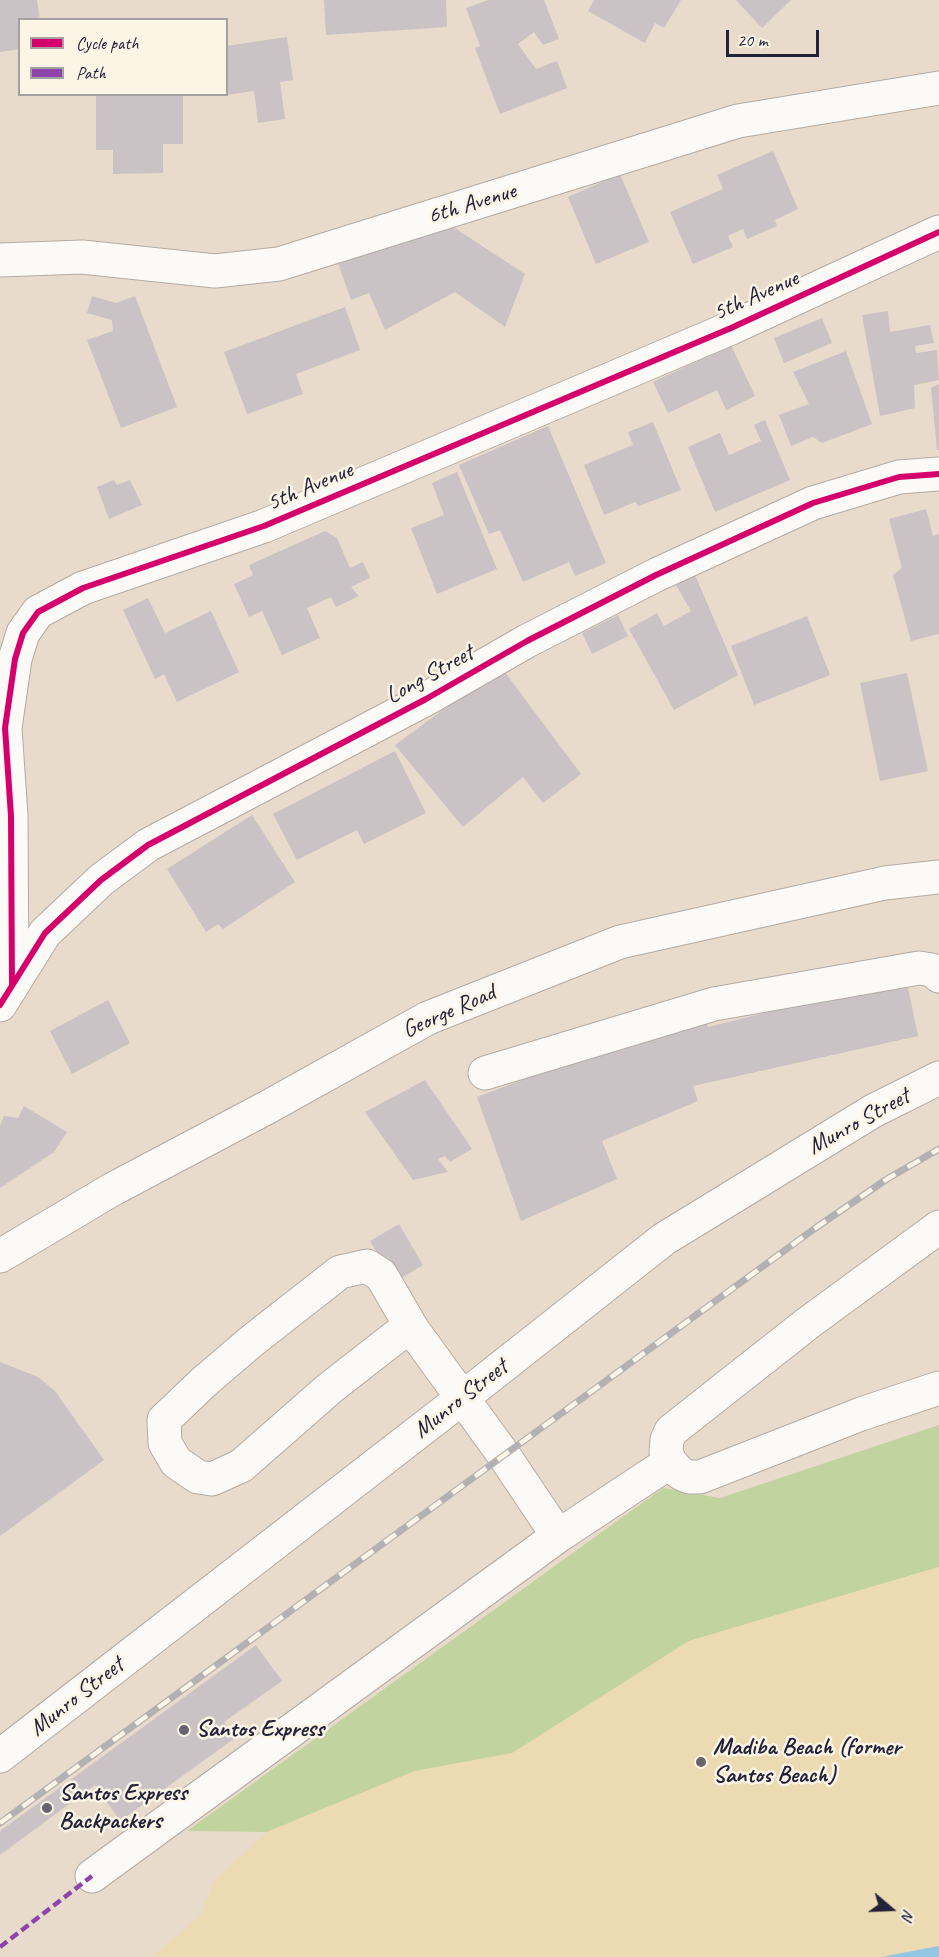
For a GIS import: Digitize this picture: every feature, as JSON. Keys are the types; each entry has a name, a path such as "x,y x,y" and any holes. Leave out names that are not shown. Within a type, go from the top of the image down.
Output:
{"street":[{"name":"6th Avenue","path":"0,260 82,257 215,271 279,264 738,121 939,88"},
{"name":"5th Avenue","path":"6,995 11,816 5,728 15,658 23,633 38,612 83,588 264,526 731,328 939,232"},
{"name":"Long Street","path":"6,995 45,933 101,880 148,845 426,699 527,641 666,570 813,503 899,477 939,474"},
{"name":"George Road","path":"0,1256 113,1189 266,1108 428,1018 620,942 885,883 939,877"},
{"path":"485,1073 714,1004 919,969 932,970 939,976"},
{"name":"Munro Street","path":"2,1752 461,1399 664,1239 873,1111 939,1078"},
{"path":"939,1227 808,1323 671,1431 667,1440 666,1452 670,1462 680,1473 689,1477 700,1477 861,1414 939,1388"},
{"path":"413,1330 398,1335 339,1381 241,1466 212,1479 198,1477 176,1462 165,1443 164,1420 205,1381 340,1272 367,1266 381,1275 413,1330 503,1454 558,1536"},
{"path":"92,1876 558,1536 670,1462"}],"green space":[{"path":"939,1425 939,1567 689,1641 512,1754 415,1771 267,1832 187,1831 663,1488 720,1498"}],"sand":[{"name":"Madiba Beach (former Santos Beach)","path":"939,1567 939,1946 884,1957 152,1957 202,1914 213,1882 267,1832 415,1771 512,1753 689,1641"}],"water":[{"path":"939,1946 939,1957 884,1957 891,1955"}],"building":[{"path":"0,0 37,0 40,18 18,18 18,49 0,52"},
{"path":"324,0 446,0 447,27 326,35"},
{"path":"488,0 544,0 559,39 543,45 534,32 518,44 536,69 557,61 567,88 500,114 475,48 480,46 466,8"},
{"path":"594,0 681,0 664,28 655,23 645,43 588,11"},
{"path":"736,0 791,0 762,28"},
{"path":"287,37 293,80 280,82 285,119 258,123 254,91 228,95 228,46"},
{"path":"96,96 183,96 183,144 163,144 163,173 113,174 113,150 96,150"},
{"path":"773,151 798,209 775,220 777,226 747,239 743,229 728,236 733,247 693,264 670,212 723,189 717,175"},
{"path":"620,174 649,242 596,264 568,197"},
{"path":"444,221 525,274 505,327 455,292 385,330 369,293 351,300 338,263"},
{"path":"92,296 116,303 135,296 177,407 121,428 87,340 113,331 112,320 87,313"},
{"path":"345,307 360,350 296,374 303,394 247,414 224,352"},
{"path":"888,311 890,332 930,325 934,343 915,346 916,353 937,350 939,380 914,385 915,408 880,416 862,315"},
{"path":"822,318 832,343 784,363 774,338"},
{"path":"731,345 755,396 726,410 717,390 668,413 653,382"},
{"path":"846,351 872,424 822,443 813,437 791,446 779,415 809,404 793,372"},
{"path":"939,384 939,450 937,450 931,388"},
{"path":"765,420 790,480 715,512 688,447 720,433 729,455 761,441 754,425"},
{"path":"653,422 681,490 639,506 635,502 604,515 584,465 633,445 628,432"},
{"path":"548,426 606,563 575,576 569,562 523,582 500,530 489,534 459,465"},
{"path":"457,472 497,569 437,594 411,528 444,515 432,483"},
{"path":"114,480 117,485 130,480 142,505 109,519 97,487"},
{"path":"926,509 933,536 939,534 939,634 911,641 893,575 902,568 889,519"},
{"path":"325,531 337,538 350,568 363,562 370,578 351,587 359,596 336,607 331,597 307,608 320,638 282,655 262,611 249,617 234,584 253,575 249,565"},
{"path":"695,575 738,675 674,710 629,629 657,613 664,626 691,611 676,585"},
{"path":"148,598 165,633 211,611 239,672 177,702 164,674 155,679 123,610"},
{"path":"618,615 628,636 592,654 582,633"},
{"path":"807,616 830,675 754,705 731,646"},
{"path":"501,667 581,774 543,803 523,777 463,827 395,745"},
{"path":"907,673 928,771 880,781 860,683"},
{"path":"395,751 426,813 364,844 357,830 297,860 273,814"},
{"path":"252,815 295,882 223,929 218,924 206,932 167,869"},
{"path":"906,978 918,1036 693,1086 698,1101 602,1141 617,1179 521,1221 477,1097 702,1012 708,1027"},
{"path":"108,1000 130,1043 72,1074 50,1031"},
{"path":"425,1080 472,1149 450,1162 445,1156 438,1159 448,1172 413,1180 365,1112"},
{"path":"24,1106 67,1132 54,1152 0,1188 0,1126 4,1116 18,1118"},
{"path":"399,1224 423,1265 395,1282 370,1241"},
{"path":"0,1362 38,1377 55,1391 104,1460 0,1536"},
{"name":"Santos Express","path":"256,1645 282,1681 224,1722 235,1738 120,1821 95,1785 0,1855 0,1831"}],"railway":[{"path":"0,1823 814,1229 887,1179 939,1149"}],"marked path":[{"path":"0,1947 92,1876"}],"cycle path":[{"path":"12,985 11,816 5,728 15,659 23,633 38,612 83,588 264,526 731,328 939,232"},
{"path":"0,1005 45,933 101,880 148,845 426,699 527,641 656,575 813,503 899,477 939,474"}],"place":[{"name":"Santos Express","path":"184,1730"},
{"name":"Madiba Beach (former Santos Beach)","path":"701,1762"},
{"name":"Santos Express Backpackers","path":"47,1808"}]}
